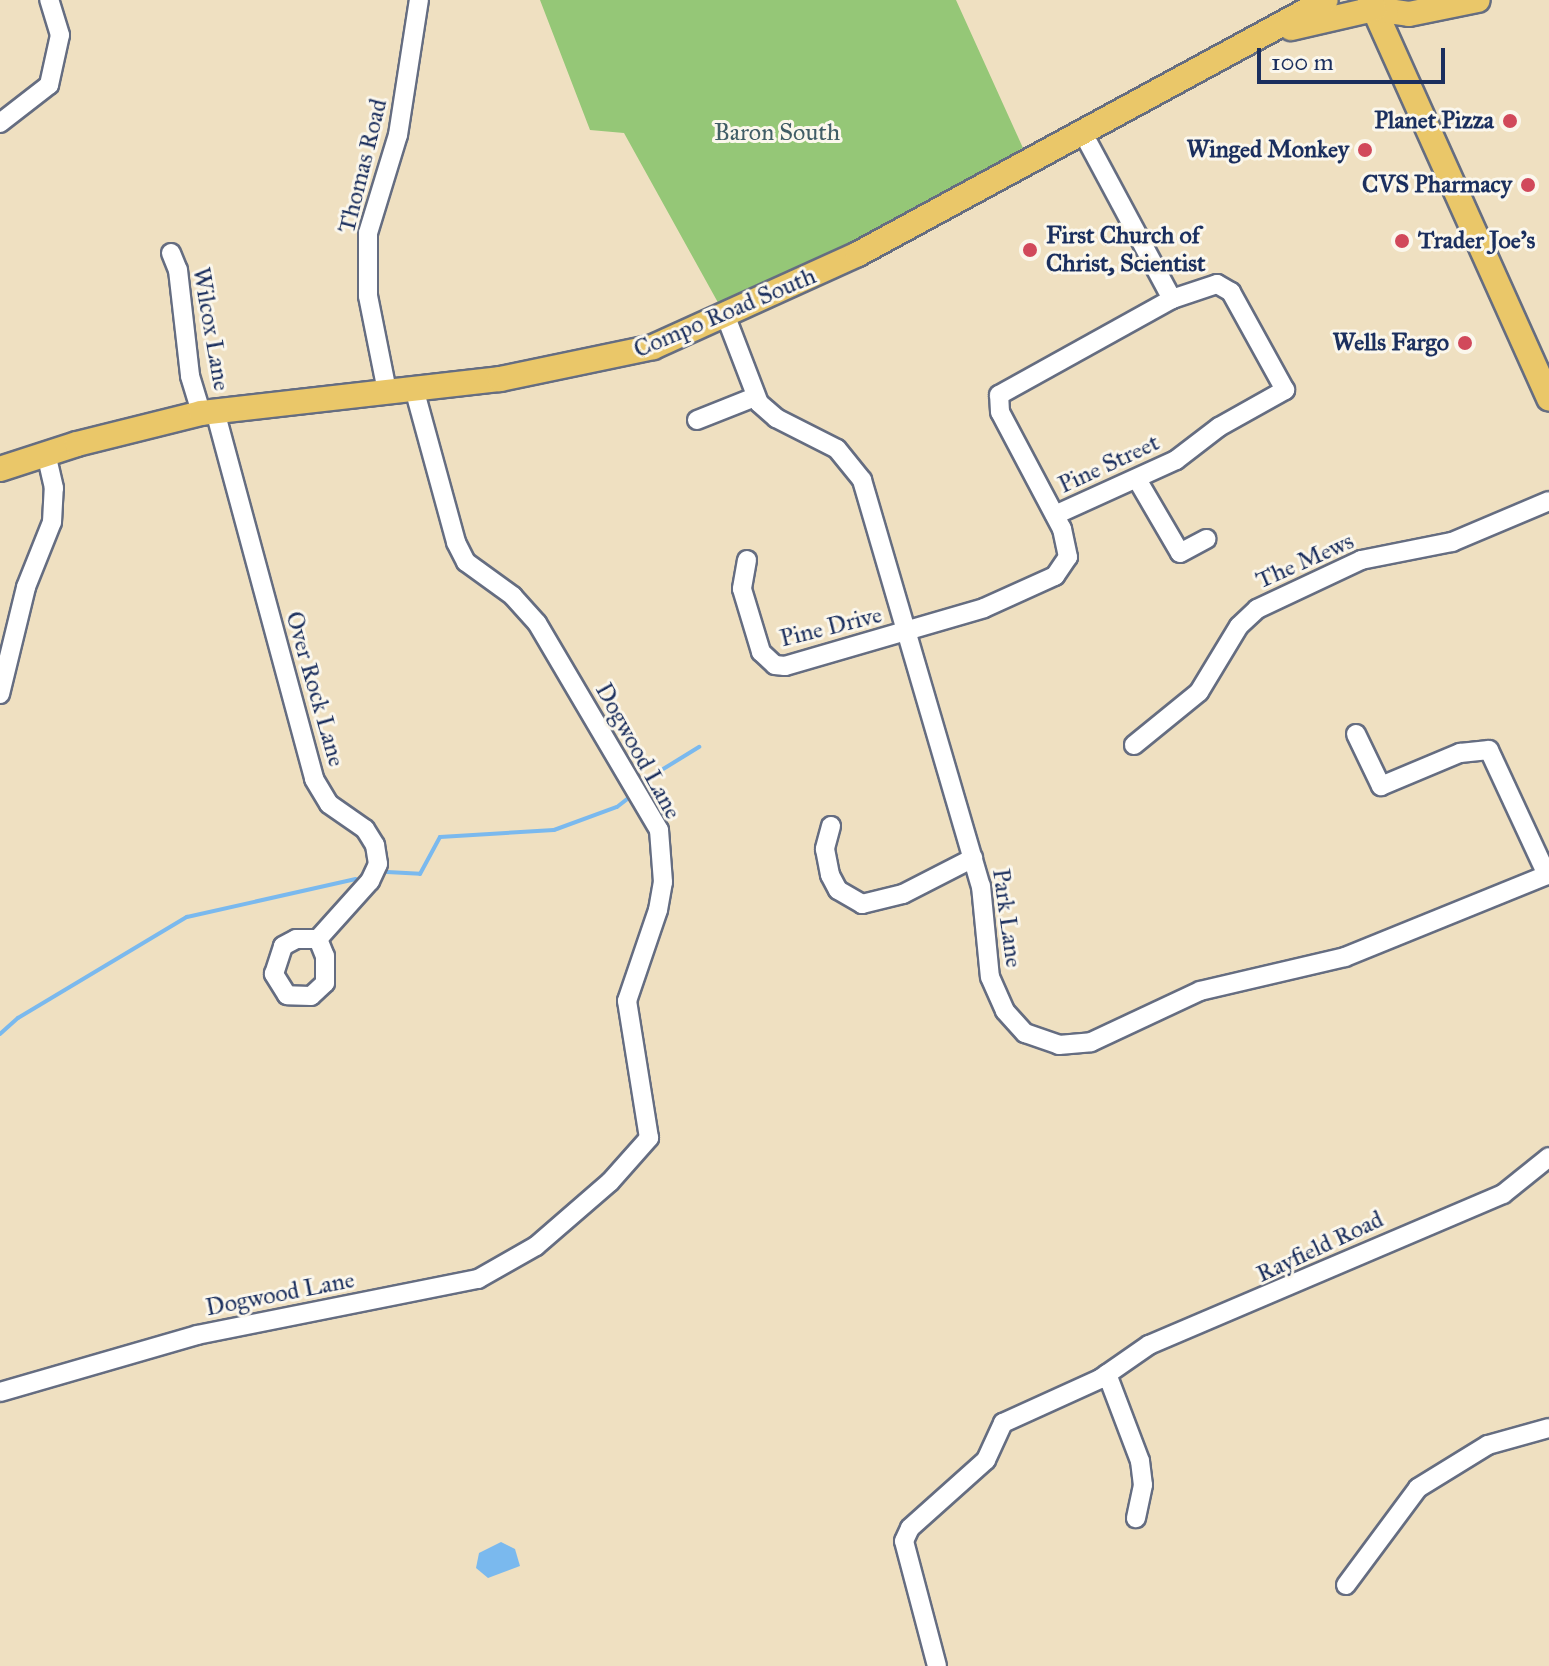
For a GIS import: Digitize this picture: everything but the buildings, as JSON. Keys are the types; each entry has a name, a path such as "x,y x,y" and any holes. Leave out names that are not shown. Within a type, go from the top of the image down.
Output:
{"main road":[{"name":"Compo Road South","path":"2,464 208,412 414,388 603,361 726,317 858,254 1326,0"},
{"name":"Compo Road South","path":"1259,37 1370,3 1409,14 1478,0"},
{"path":"1370,3 1549,399"}],"street":[{"path":"0,123 49,85 60,35 49,0"},
{"name":"Thomas Road","path":"387,391 368,296 367,243 372,209 398,135 419,0"},
{"path":"1055,515 1000,412 999,395 1172,299 1083,133"},
{"name":"Wilcox Lane","path":"171,253 178,270 190,376 208,412"},
{"name":"Pine Street","path":"1007,598 1065,567 1068,547 1055,515 1138,481 1285,390 1231,292 1217,284 1172,299"},
{"name":"Park Lane","path":"726,317 755,397 776,418 837,449 856,469 984,898 988,971 1001,1004 1028,1036 1068,1045 1106,1037 1222,983 1345,957 1548,874"},
{"name":"Dogwood Lane","path":"0,1392 197,1335 478,1279 536,1246 644,1149 649,1138 627,1001 660,896 659,830 537,623 513,596 466,562 456,542 414,388"},
{"path":"697,420 755,397"},
{"name":"Over Rock Lane","path":"208,412 314,779 329,804 365,829 375,845 378,864 370,881 318,939"},
{"path":"0,694 26,587 52,522 54,488 46,453"},
{"path":"1138,481 1180,553 1206,539"},
{"name":"The Mews","path":"1134,745 1199,692 1239,626 1257,609 1361,560 1452,542 1549,501"},
{"name":"Pine Drive","path":"747,560 742,589 761,652 775,665 794,665 907,632 1007,598"},
{"path":"1356,734 1381,786 1460,753 1489,750 1548,874"},
{"path":"831,826 825,849 830,875 838,890 862,904 903,894 973,858"},
{"name":"Rayfield Road","path":"937,1666 908,1573 904,1541 910,1528 964,1485 986,1460 1003,1423 1107,1374 1149,1345 1503,1194 1549,1157"},
{"path":"1107,1374 1140,1461 1143,1485 1136,1518"},
{"path":"1346,1585 1418,1488 1488,1445 1549,1428"}],"green space":[{"name":"Baron South","path":"540,0 956,0 1023,148 726,317 624,133 590,130"}],"water":[{"path":"501,1542 515,1549 520,1566 488,1578 476,1568 479,1553"}],"waterway":[{"path":"642,789 655,774 699,747"},
{"path":"387,872 420,874 440,837 554,830 617,807 631,796"},
{"path":"0,1034 18,1018 187,917 356,879"}],"place":[{"name":"Planet Pizza","path":"1510,121"},
{"name":"Winged Monkey","path":"1365,150"},
{"name":"CVS Pharmacy","path":"1528,185"},
{"name":"Trader Joe's","path":"1402,241"},
{"name":"First Church of Christ, Scientist","path":"1030,250"},
{"name":"Wells Fargo","path":"1465,343"}]}
